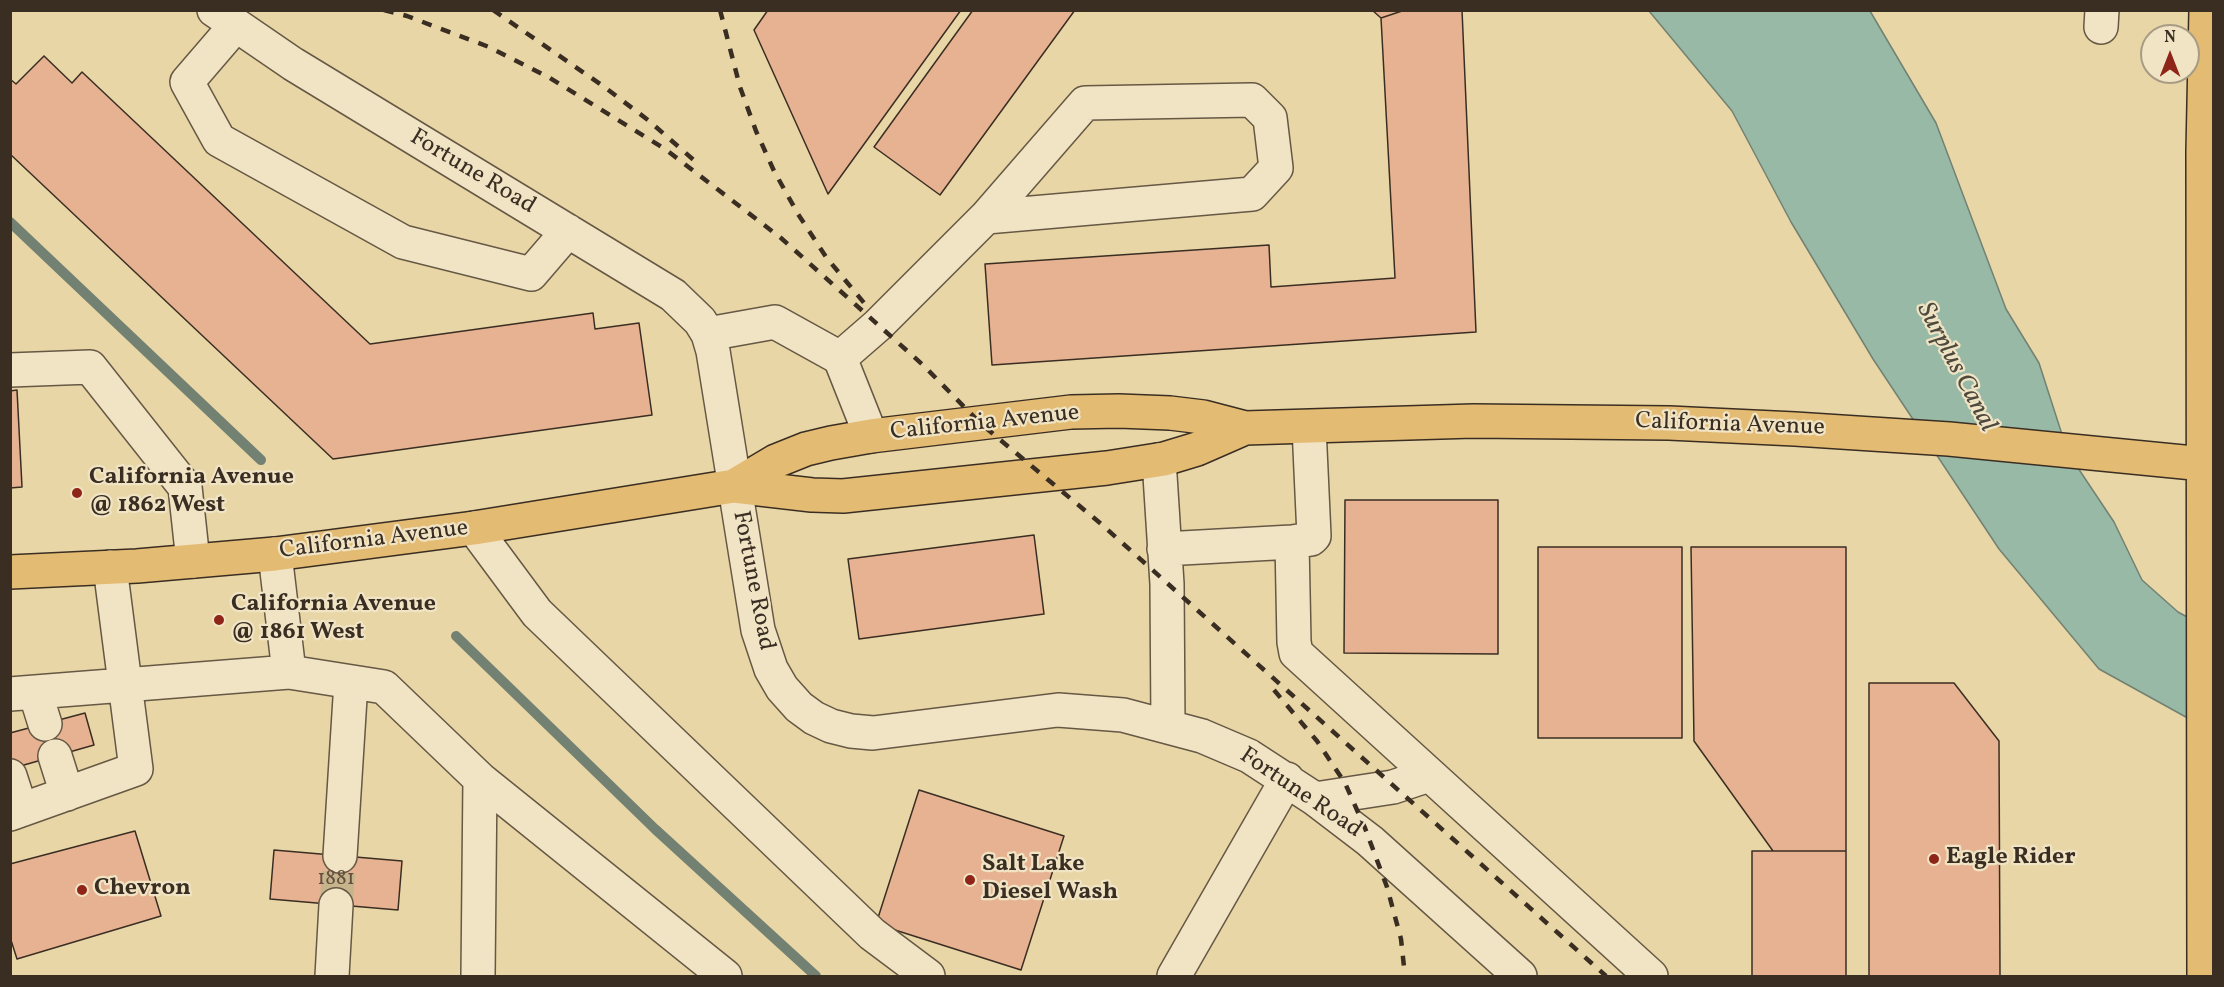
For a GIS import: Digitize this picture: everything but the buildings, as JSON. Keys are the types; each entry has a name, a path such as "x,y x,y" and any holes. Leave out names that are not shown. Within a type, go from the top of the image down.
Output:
{"main road":[{"path":"2204,976 2204,597 2209,464 2202,151 2206,10"},
{"name":"California Avenue","path":"734,486 776,461 806,449 871,436 1071,412 1170,413 1203,417 1245,428 1496,421 1669,423 1910,435 2209,464"},
{"name":"California Avenue","path":"10,572 275,554 474,528 734,486 812,495 843,496 1107,468 1159,460 1197,449 1245,428"}],"street":[{"name":"Fortune Road","path":"225,18 292,64 673,296 700,321 708,334 713,351 752,598 763,649 782,688 798,707 831,726 873,733 1058,710 1123,715 1202,736 1249,756 1315,798 1370,841 1520,976"},
{"path":"225,18 187,82 219,140 403,242 531,274 568,231"},
{"path":"840,358 878,325 986,217 1085,104 1252,100 1270,117 1276,168 1252,194 986,217"},
{"path":"708,334 776,322 840,358 871,436"},
{"path":"10,370 90,367 185,488 194,561"},
{"path":"1164,549 1307,541 1314,536 1309,427"},
{"path":"1159,460 1167,584 1168,726"},
{"path":"474,528 537,613 872,934 928,976"},
{"path":"1292,542 1296,653 1652,976"},
{"path":"275,554 289,672"},
{"path":"10,776 16,812 136,769 110,567"},
{"path":"23,693 289,672 384,687 480,779 725,976"},
{"path":"340,856 351,682"},
{"path":"23,693 45,724"},
{"path":"55,756 68,794"},
{"path":"1315,798 1393,787 1429,775"},
{"path":"478,976 480,779"},
{"path":"1174,976 1287,779"},
{"path":"332,976 336,905"}],"water":[{"name":"Surplus Canal","path":"1649,11 1870,11 1936,123 2006,309 2039,363 2068,453 2114,522 2142,580 2178,612 2213,631 2213,732 2099,669 1999,549 1873,359 1791,222 1732,111"}],"waterway":[{"path":"10,222 261,460"},
{"path":"456,636 655,829 816,976"}],"tunnel":[{"path":"336,905 340,856"}],"railway":[{"path":"384,10 407,16 489,47 550,78 665,149 781,238 923,365 980,423 1100,523 1606,976"},
{"path":"493,10 603,86 648,120 696,162"},
{"path":"720,10 740,87 774,171 826,257 865,304"},
{"path":"1274,690 1317,741 1345,783 1387,887 1401,939 1405,976"}],"place":[{"name":"California Avenue @ 1862 West","path":"77,493"},
{"name":"California Avenue @ 1861 West","path":"219,620"},
{"name":"Eagle Rider","path":"1934,859"},
{"name":"Salt Lake Diesel Wash","path":"970,880"},
{"name":"Chevron","path":"82,890"}]}
